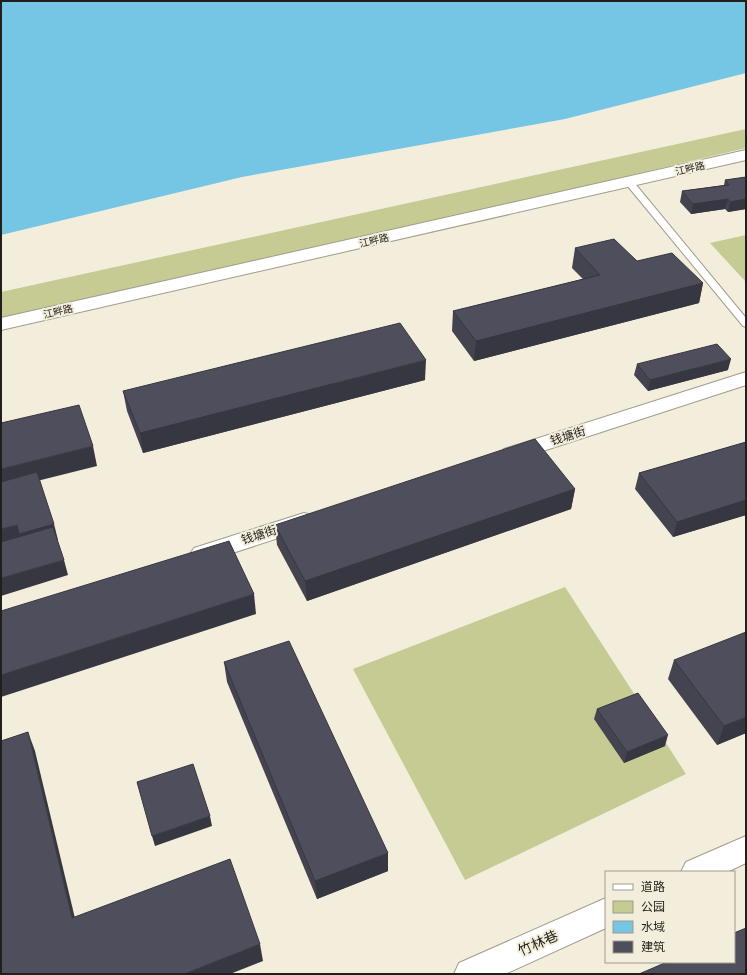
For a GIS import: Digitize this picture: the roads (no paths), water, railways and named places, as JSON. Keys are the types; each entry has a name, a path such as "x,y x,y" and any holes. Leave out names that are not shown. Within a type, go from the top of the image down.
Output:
{"street":[{"name":"江畔路","path":"1,324 746,155"},
{"name":"钱塘街","path":"495,459 746,378"},
{"name":"钱塘街","path":"183,560 320,516"},
{"path":"698,871 746,849"},
{"name":"竹林巷","path":"470,974 605,913"}],"lane":[{"path":"629,182 746,324"}],"water":[{"path":"1,1 746,1 746,73 565,119 242,177 1,235"}]}
